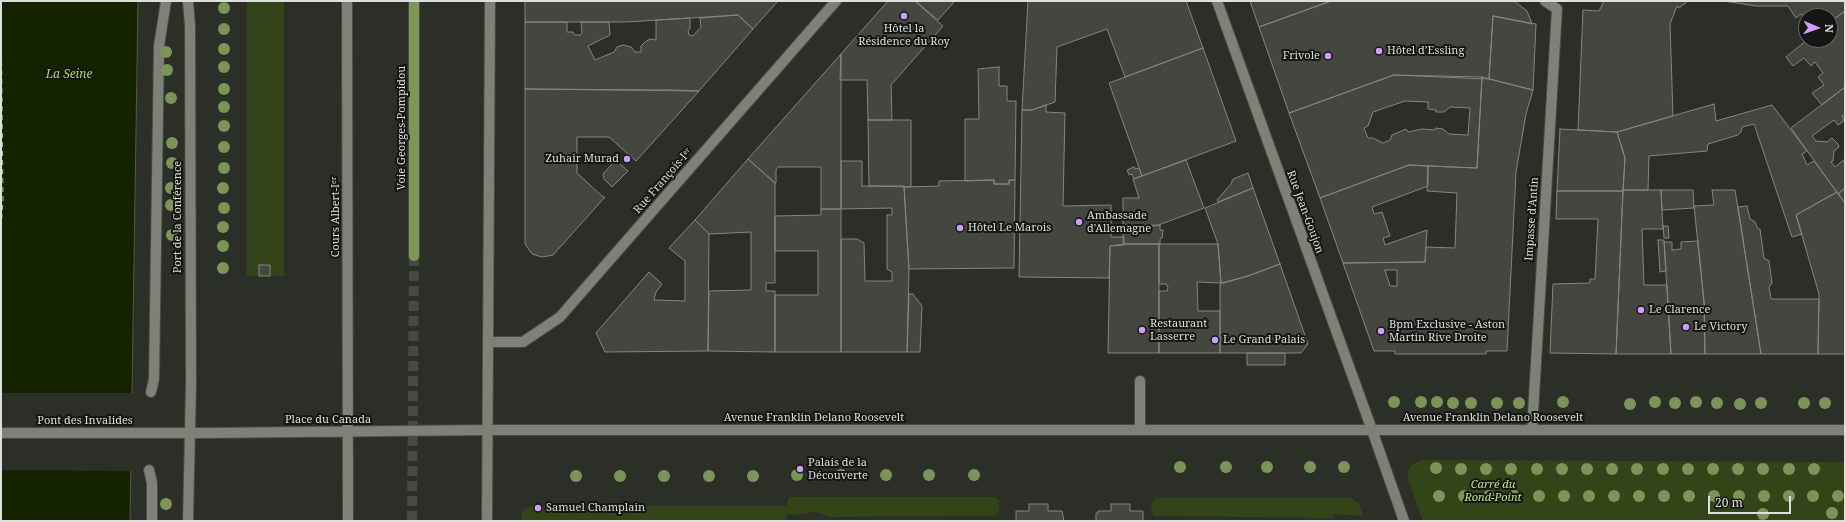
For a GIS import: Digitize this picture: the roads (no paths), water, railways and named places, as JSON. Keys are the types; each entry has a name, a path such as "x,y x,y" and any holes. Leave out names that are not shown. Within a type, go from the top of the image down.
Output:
{"main road":[{"name":"Voie Georges-Pompidou","path":"414,1 414,256"}],"street":[{"name":"Port de la Conférence","path":"150,392 154,371 159,46 166,1"},
{"name":"Port de la Conférence","path":"188,1 190,42 190,433 188,521"},
{"name":"Cours Albert-Iᵉʳ","path":"347,1 348,521"},
{"path":"487,521 490,1"},
{"name":"Rue François-Iᵉʳ","path":"488,342 523,342 560,317 836,1"},
{"name":"Rue Jean-Goujon","path":"1217,1 1404,521"},
{"name":"Impasse d'Antin","path":"1532,430 1557,5 1546,1"},
{"path":"1140,382 1140,430"},
{"name":"Place du Canada","path":"170,433 487,430"},
{"name":"Avenue Franklin Delano Roosevelt","path":"487,430 1845,430"},
{"name":"Pont des Invalides","path":"1,433 170,433"},
{"path":"149,470 152,483 152,521"}],"water":[{"name":"La Seine","path":"1,1 138,1 130,521 1,521"}],"tunnel":[{"path":"412,521 414,256"}],"place":[{"name":"Hôtel la Résidence du Roy","path":"904,16"},
{"name":"Hôtel d’Essling","path":"1379,51"},
{"name":"Frivole","path":"1328,56"},
{"name":"Zuhair Murad","path":"627,159"},
{"name":"Ambassade d'Allemagne","path":"1079,222"},
{"name":"Hôtel Le Marois","path":"960,228"},
{"name":"Le Clarence","path":"1641,310"},
{"name":"Le Victory","path":"1686,327"},
{"name":"Restaurant Lasserre","path":"1142,330"},
{"name":"Bpm Exclusive - Aston Martin Rive Droite","path":"1381,331"},
{"name":"Le Grand Palais","path":"1215,340"},
{"name":"Palais de la Découverte","path":"800,469"},
{"name":"Samuel Champlain","path":"538,508"}],"park label":[{"name":"Carré du Rond-Point","path":"1493,491"}]}
